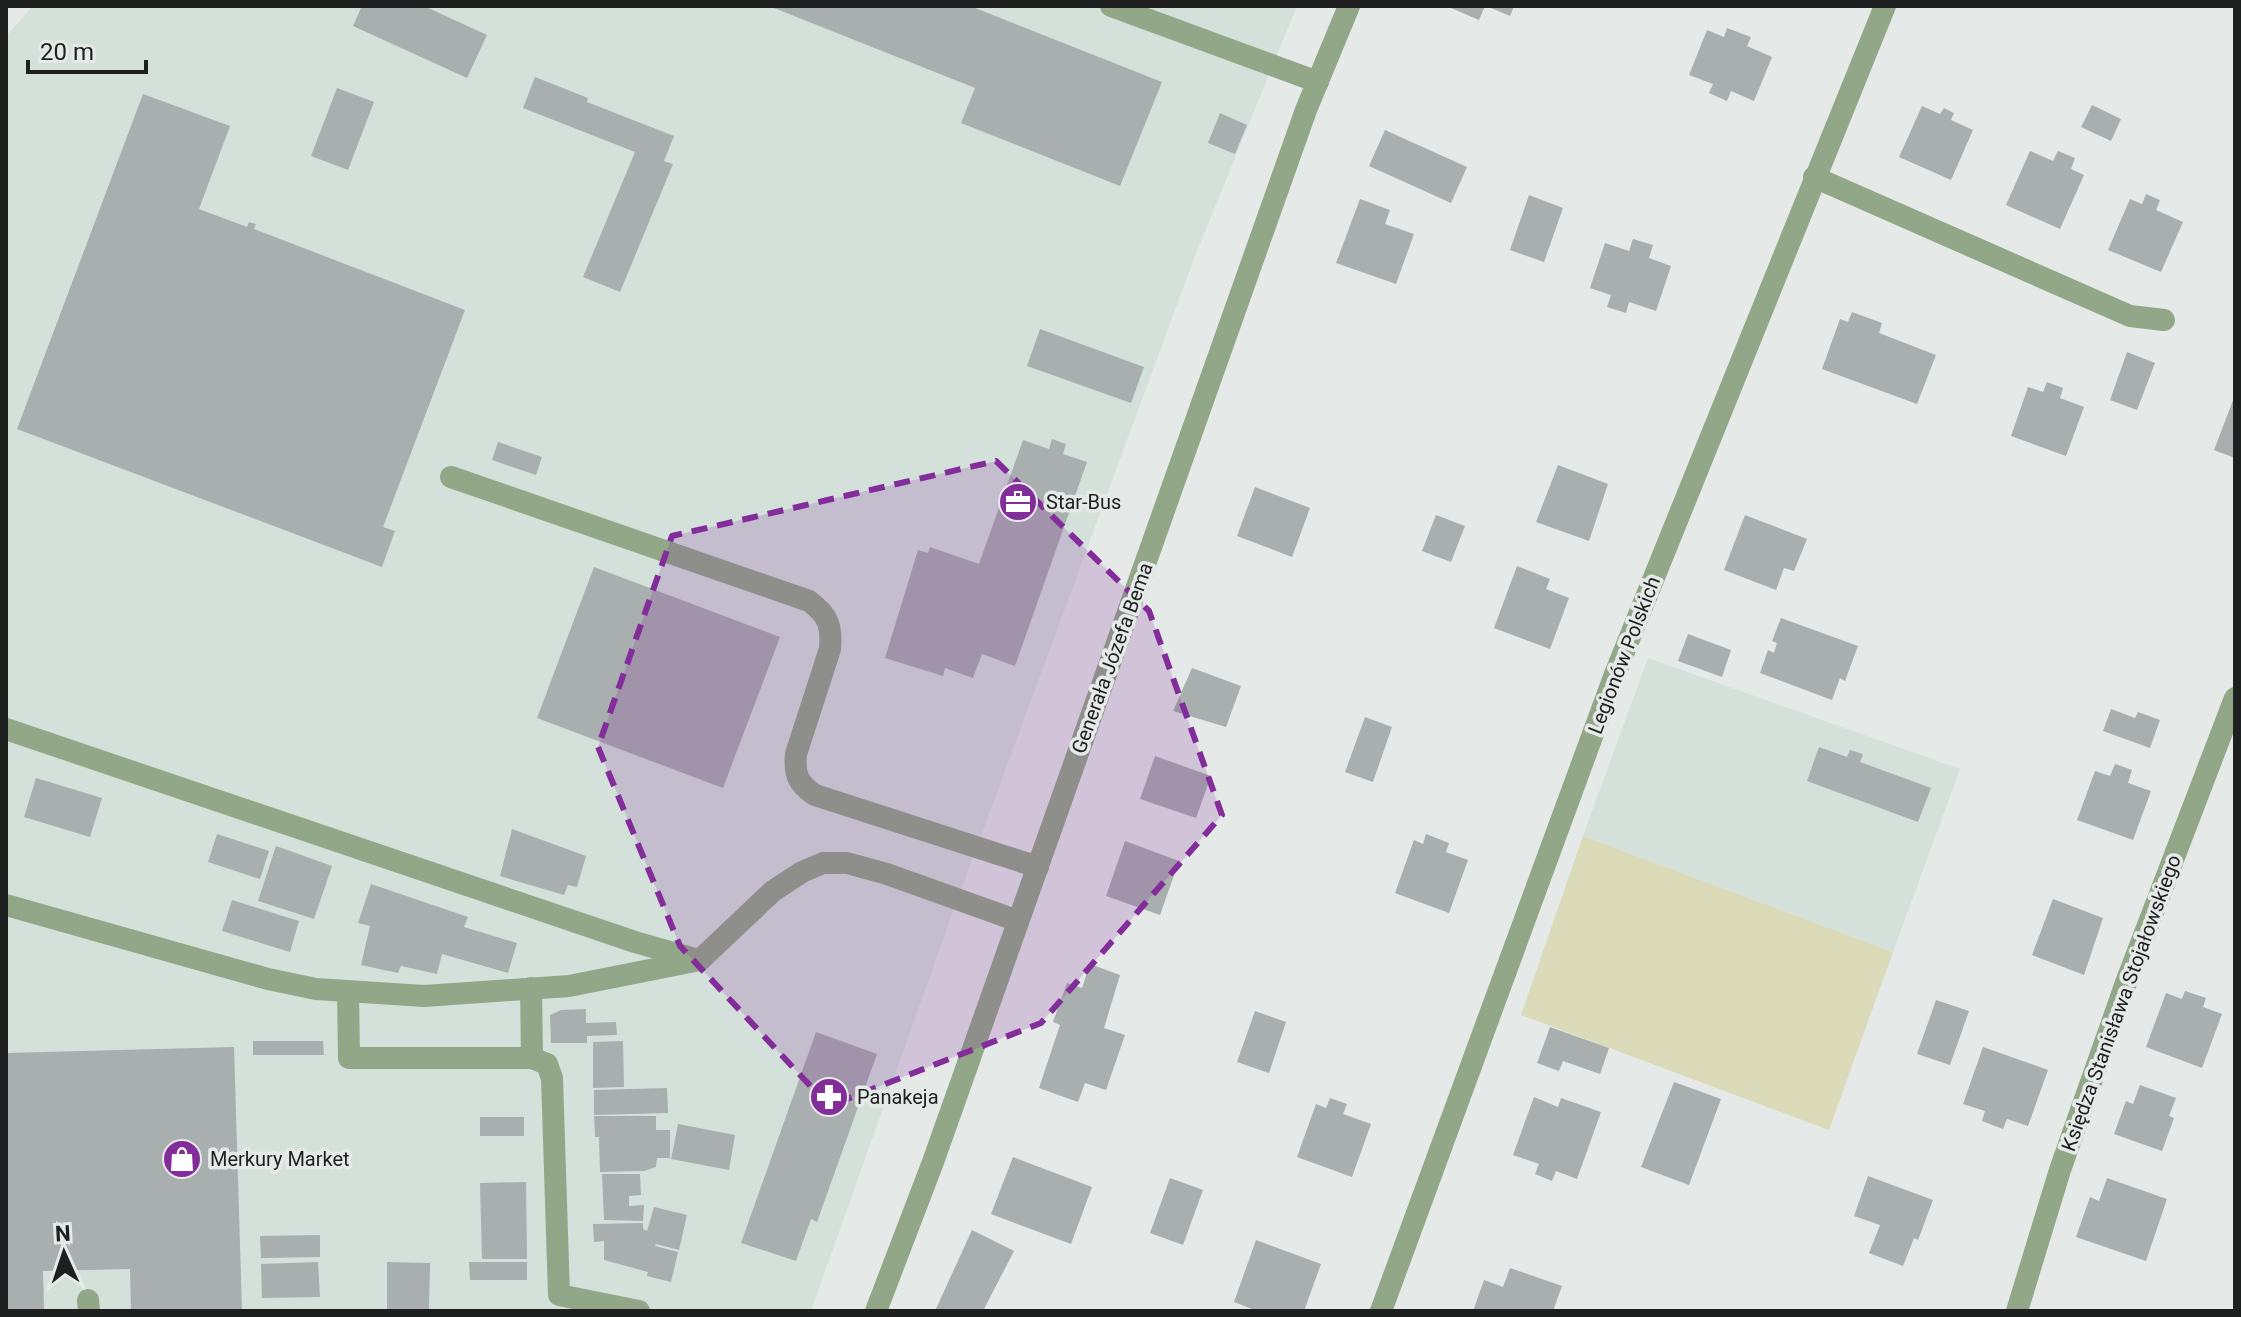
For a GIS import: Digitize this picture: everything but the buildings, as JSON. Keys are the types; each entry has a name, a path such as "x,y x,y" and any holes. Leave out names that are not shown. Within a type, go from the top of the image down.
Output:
{"street":[{"path":"1111,6 1318,82"},
{"name":"Generała Józefa Bema","path":"876,1311 933,1162 1318,82 1349,6"},
{"name":"Legionów Polskich","path":"1381,1311 1615,674 1885,6"},
{"path":"1814,177 2130,316 2164,320"},
{"path":"451,477 809,601 823,612 831,634 830,649 796,754 794,771 802,787 815,795 1038,867"},
{"name":"Księdza Stanisława Stojałowskiego","path":"2017,1311 2060,1170 2117,1009 2235,698"},
{"path":"6,729 635,942 700,960"},
{"path":"6,905 268,979 316,989 424,996 569,986 700,960 773,891 802,872 823,863 847,863 887,874 1018,921"},
{"path":"531,988 532,1058"},
{"path":"348,991 349,1058 532,1058 547,1064 552,1078 559,1295 639,1311"}],"highlighted area":[{"path":"996,461 1149,611 1222,815 1041,1023 829,1106 680,946 598,747 672,536"}],"shaded area":[{"path":"33,6 1297,6 1195,256 951,917 811,1311 6,1311 6,36"},
{"path":"1648,658 1960,769 1893,952 1583,836"}],"green space":[{"path":"1583,836 1893,952 1829,1130 1521,1015"}],"place":[{"name":"Star-Bus","path":"1018,502"},
{"name":"Panakeja","path":"829,1097"},
{"name":"Merkury Market","path":"182,1159"}]}
